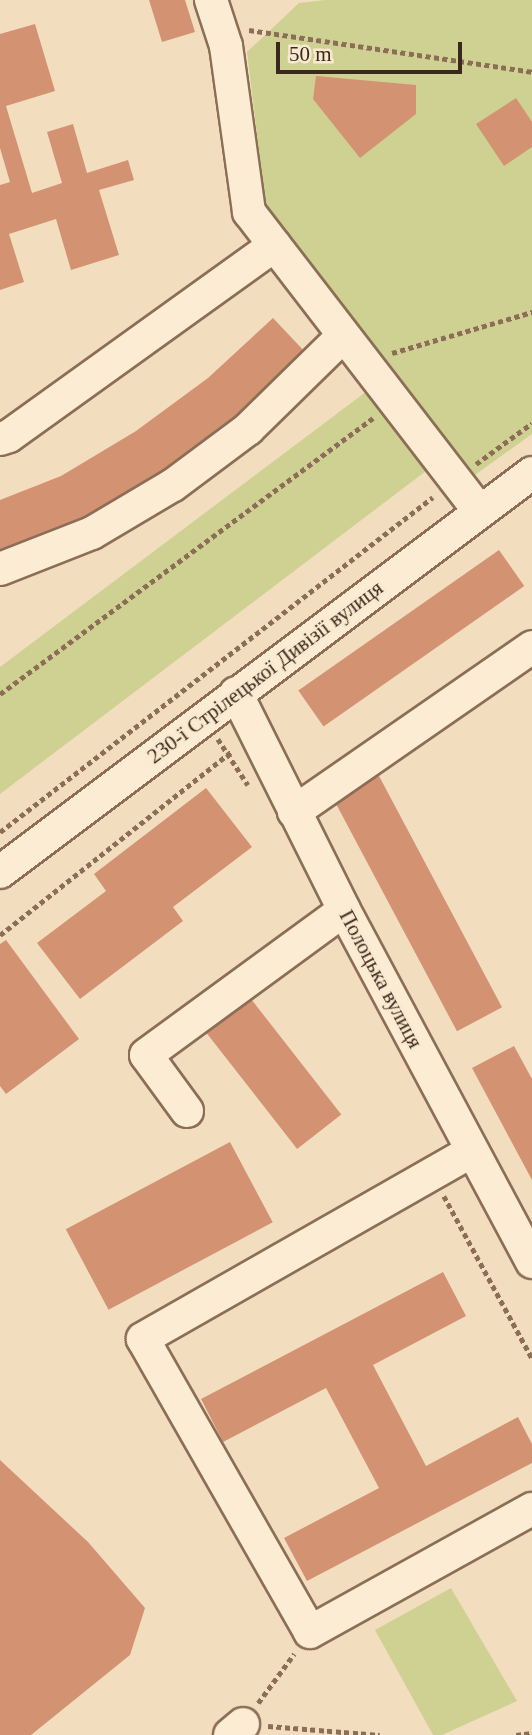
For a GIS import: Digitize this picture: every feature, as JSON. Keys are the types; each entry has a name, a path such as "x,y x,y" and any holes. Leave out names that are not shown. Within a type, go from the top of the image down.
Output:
{"street":[{"path":"211,0 226,46 249,212 393,403 479,511"},
{"path":"0,439 9,436 275,245"},
{"path":"0,569 92,533 173,485 248,429 344,336"},
{"name":"230-ї Стрілецької Дивізії вулиця","path":"0,872 532,473"},
{"path":"293,812 532,647"},
{"name":"Полоцька вулиця","path":"236,693 251,718 293,812 532,1262"},
{"path":"187,1111 146,1055 315,928 344,910"},
{"path":"472,1151 143,1339 310,1632 532,1509"}],"path":[{"path":"245,29 532,72"},
{"path":"362,362 532,312"},
{"path":"0,694 393,403"},
{"path":"0,832 532,423"},
{"path":"0,935 82,870"},
{"path":"432,1174 532,1358"},
{"path":"237,1729 310,1632"},
{"path":"237,1729 380,1735"},
{"path":"516,1735 532,1733"}],"green space":[{"path":"325,0 532,0 532,434 472,477 267,216 247,52 299,3"},
{"path":"367,391 426,471 0,794 0,667"},
{"path":"451,1588 517,1701 442,1735 433,1735 375,1630"}],"building":[{"path":"149,0 185,0 195,32 162,42"},
{"path":"35,24 55,91 6,106 32,193 62,183 47,132 73,124 87,173 128,160 134,180 99,190 119,255 71,270 56,219 9,234 24,282 0,290 0,185 10,182 0,148 0,34"},
{"path":"316,76 416,85 416,114 360,158 313,99"},
{"path":"516,98 532,122 532,147 504,166 476,124"},
{"path":"273,318 306,353 239,415 163,471 83,519 0,552 0,500 61,476 136,431 208,378"},
{"path":"499,550 524,586 324,727 298,691"},
{"path":"379,776 502,1007 457,1031 334,800"},
{"path":"206,788 252,847 173,907 183,921 80,999 37,943 106,891 94,874"},
{"path":"6,940 79,1039 6,1094 0,1086 0,944"},
{"path":"244,990 341,1115 297,1149 200,1024"},
{"path":"514,1046 532,1079 532,1180 472,1068"},
{"path":"230,1142 273,1222 108,1310 66,1229"},
{"path":"443,1272 466,1316 373,1365 426,1466 518,1417 532,1444 532,1463 307,1581 284,1538 379,1488 326,1388 223,1442 201,1399"},
{"path":"0,1460 88,1542 145,1608 130,1655 31,1735 0,1735"}]}
